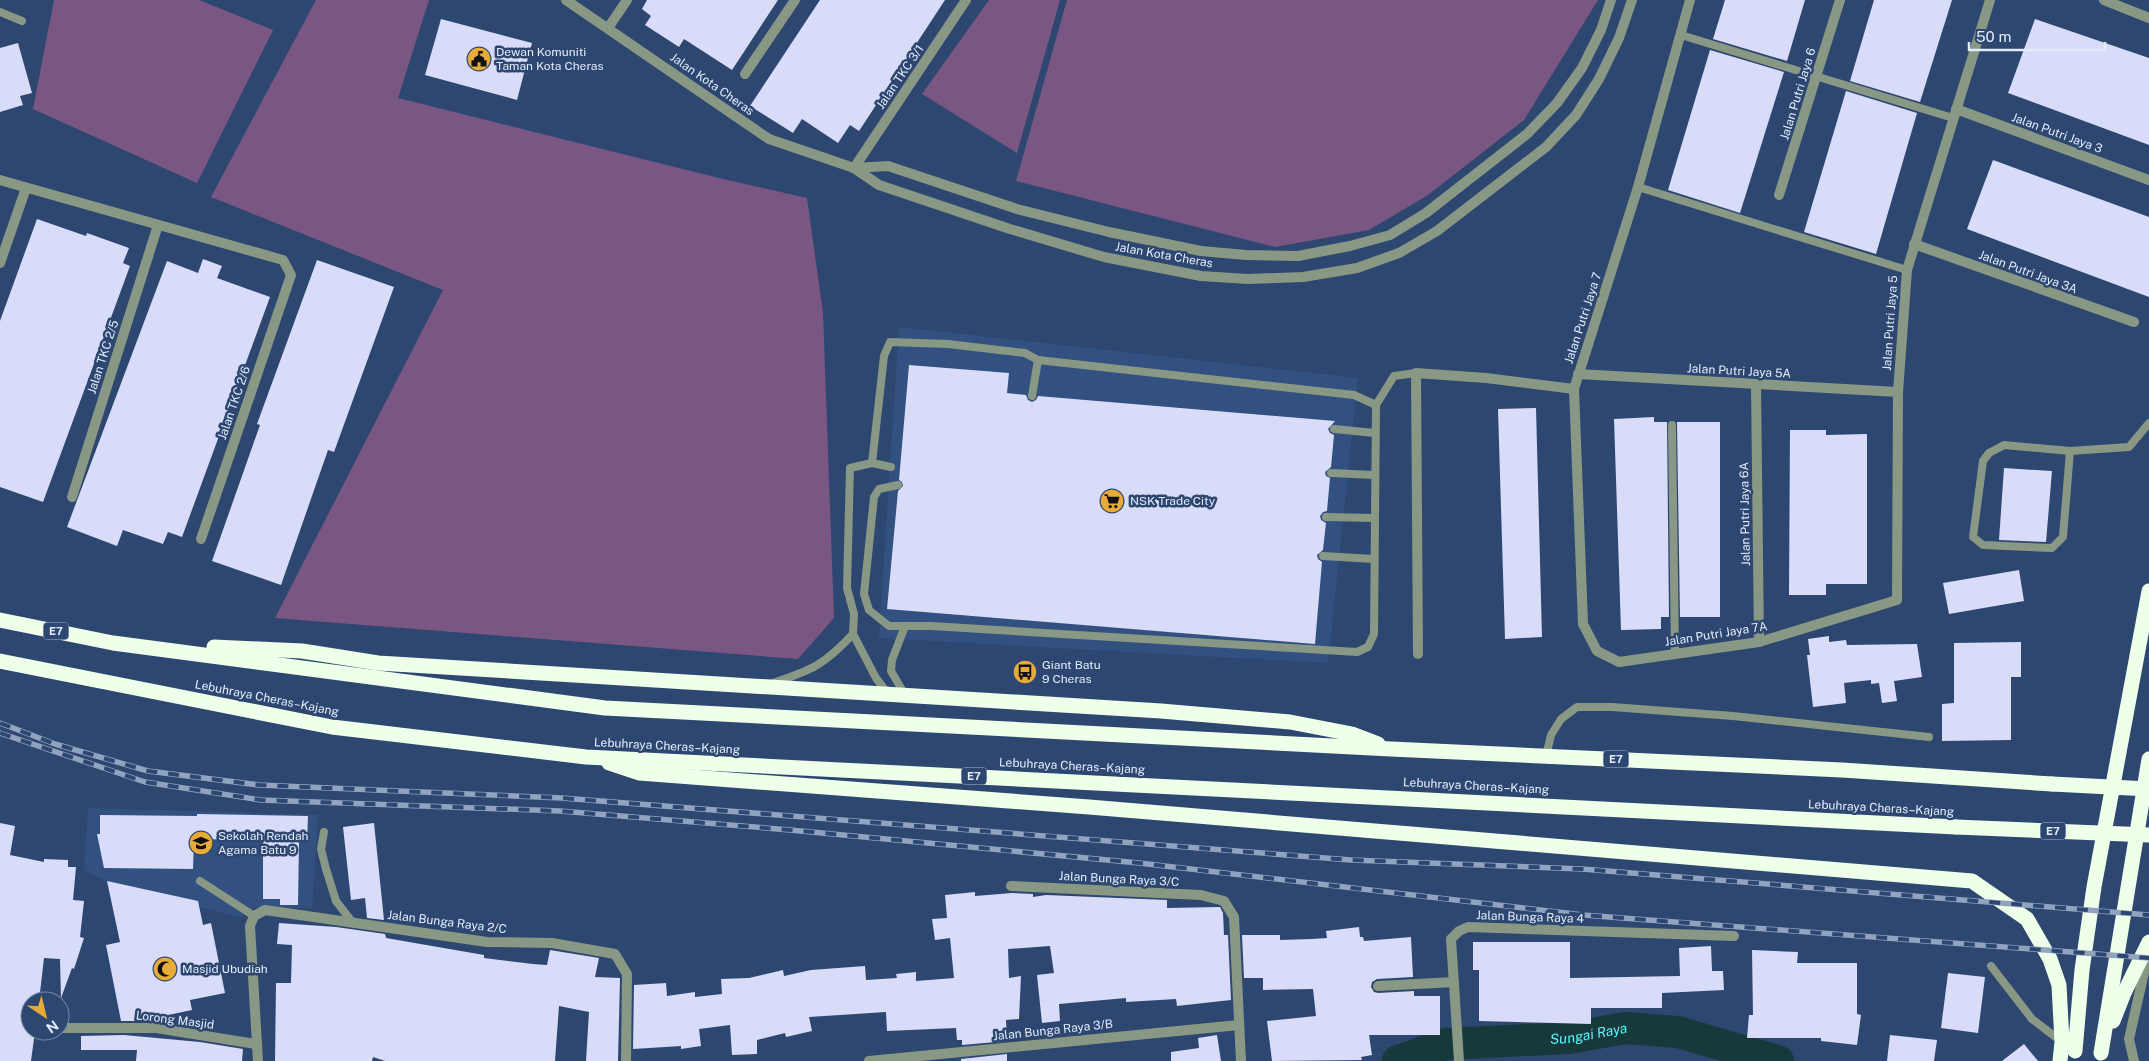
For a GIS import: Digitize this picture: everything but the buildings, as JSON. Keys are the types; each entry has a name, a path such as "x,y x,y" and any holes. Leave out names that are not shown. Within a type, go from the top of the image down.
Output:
{"highway":[{"path":"2075,1051 2082,970 2094,887 2149,591"},
{"name":"E7","path":"0,620 113,643 605,708 1391,749 1842,770 2149,789"},
{"path":"113,643 302,652 378,663 1076,705 1290,722 1352,734 1391,749"},
{"name":"Lebuhraya Cheras–Kajang","path":"0,661 332,727 586,756 1956,827 2149,835"},
{"path":"586,756 639,772 1089,807 1972,881 2027,919 2050,959 2059,985 2062,1042 2060,1061"},
{"path":"2149,760 2101,1053 2124,993 2149,942"}],"street":[{"name":"Jalan Kota Cheras","path":"566,0 769,139 854,168 879,185 1010,229 1104,257 1201,276 1248,279 1303,277 1357,268 1399,253 1437,231 1546,147 1576,115 1599,79 1620,38 1632,0"},
{"path":"608,28 626,0"},
{"path":"745,74 795,0"},
{"name":"Jalan TKC 3/1","path":"854,168 966,0"},
{"name":"Jalan Kota Cheras","path":"854,168 888,166 1017,209 1109,232 1201,251 1246,255 1298,256 1350,246 1390,235 1426,213 1527,134 1558,103 1582,68 1601,30 1611,0"},
{"name":"Jalan Putri Jaya 7","path":"1597,651 1582,624 1574,389 1638,187 1690,0"},
{"name":"Jalan Putri Jaya 6","path":"1779,195 1840,0"},
{"name":"Jalan Putri Jaya 5","path":"1897,600 1898,392 1907,270 1990,0"},
{"path":"2104,0 2149,18"},
{"name":"Jalan Putri Jaya 3","path":"1954,113 2149,180"},
{"path":"0,180 158,224"},
{"path":"0,263 26,188"},
{"name":"Jalan TKC 2/6","path":"158,224 282,260 292,275 201,539"},
{"name":"Jalan TKC 2/5","path":"72,497 158,224"},
{"name":"Jalan Putri Jaya 3A","path":"1914,244 2134,322"},
{"path":"1418,654 1416,373 1486,378 1574,389"},
{"name":"Jalan Putri Jaya 5A","path":"1578,374 1898,392"},
{"name":"Jalan Putri Jaya 6A","path":"1756,385 1759,642"},
{"name":"Jalan Putri Jaya 7A","path":"1597,651 1619,662 1759,642 1897,600"},
{"name":"Jalan Bunga Raya 3/C","path":"1011,886 1201,895 1224,901 1234,917 1239,1025"},
{"name":"Jalan Bunga Raya 2/C","path":"254,916 265,910 487,942 552,943 615,954 628,974 626,1061"},
{"path":"254,916 250,926 258,1061"},
{"name":"Jalan Bunga Raya 4","path":"1459,1061 1452,939 1468,927 1734,936"},
{"path":"2134,1061 2130,1039 2149,949"},
{"path":"1378,986 1454,982"},
{"path":"1239,1025 1241,1061"},
{"name":"Jalan Bunga Raya 3/B","path":"869,1061 1239,1025"},
{"name":"Lorong Masjid","path":"70,1028 156,1028 256,1044"}],"lane":[{"path":"0,12 22,21"},
{"path":"1681,35 1816,76 1954,113"},
{"path":"1638,187 1907,270"},
{"path":"872,464 884,356 890,342 977,347 1025,353 1038,360 1354,395 1376,405"},
{"path":"1032,396 1038,360"},
{"path":"864,594 869,610 889,626 1357,652 1368,647 1374,634 1376,405 1394,376 1416,373"},
{"path":"2070,452 2062,537 2052,548 1983,545 1973,537 1983,461 1989,453 2004,445 2070,452 2128,447 2149,424"},
{"path":"1672,425 1675,654"},
{"path":"1334,429 1375,433"},
{"path":"889,695 876,678 853,634 854,614 847,588 850,468 872,464 891,467"},
{"path":"1330,473 1374,475"},
{"path":"854,614 864,594 874,497 879,489 898,484"},
{"path":"1326,516 1374,518"},
{"path":"1323,556 1374,559"},
{"path":"905,626 892,660 891,671 906,696"},
{"path":"764,686 809,671 826,662 853,634"},
{"path":"1546,756 1551,735 1561,719 1577,707 1612,706 1733,716 1929,737"},
{"path":"324,832 321,849 336,902 353,923"},
{"path":"200,881 254,916"},
{"path":"1991,966 2032,1019 2062,1042"}],"shaded area":[{"path":"54,0 199,0 273,30 197,183 33,109"},
{"path":"316,0 429,0 398,98 807,198 823,313 834,618 798,659 275,618 443,290 211,197"},
{"path":"989,0 1060,0 1017,153 922,94"},
{"path":"1067,0 1598,0 1524,120 1428,195 1369,230 1275,247 1016,181"},
{"name":"NSK Trade City","path":"899,327 1358,378 1328,663 879,638"},
{"name":"Sekolah Rendah Agama Batu 9","path":"88,808 318,815 312,908 255,907 241,917 124,890 84,870"}],"waterway":[{"name":"Sungai Raya","path":"1398,1061 1446,1044 1569,1038 1625,1028 1678,1032 1778,1061"}],"railway":[{"path":"0,723 55,744 148,771 259,785 562,798 1351,860 1582,869 2149,915"},
{"path":"0,733 145,782 261,800 560,811 790,830 1139,863 1583,915 2149,958"}],"place":[{"name":"Dewan Komuniti Taman Kota Cheras","path":"479,59"},
{"name":"NSK Trade City","path":"1112,501"},
{"name":"Giant Batu 9 Cheras","path":"1025,672"},
{"name":"Sekolah Rendah Agama Batu 9","path":"201,843"},
{"name":"Masjid Ubudiah","path":"165,969"}]}
